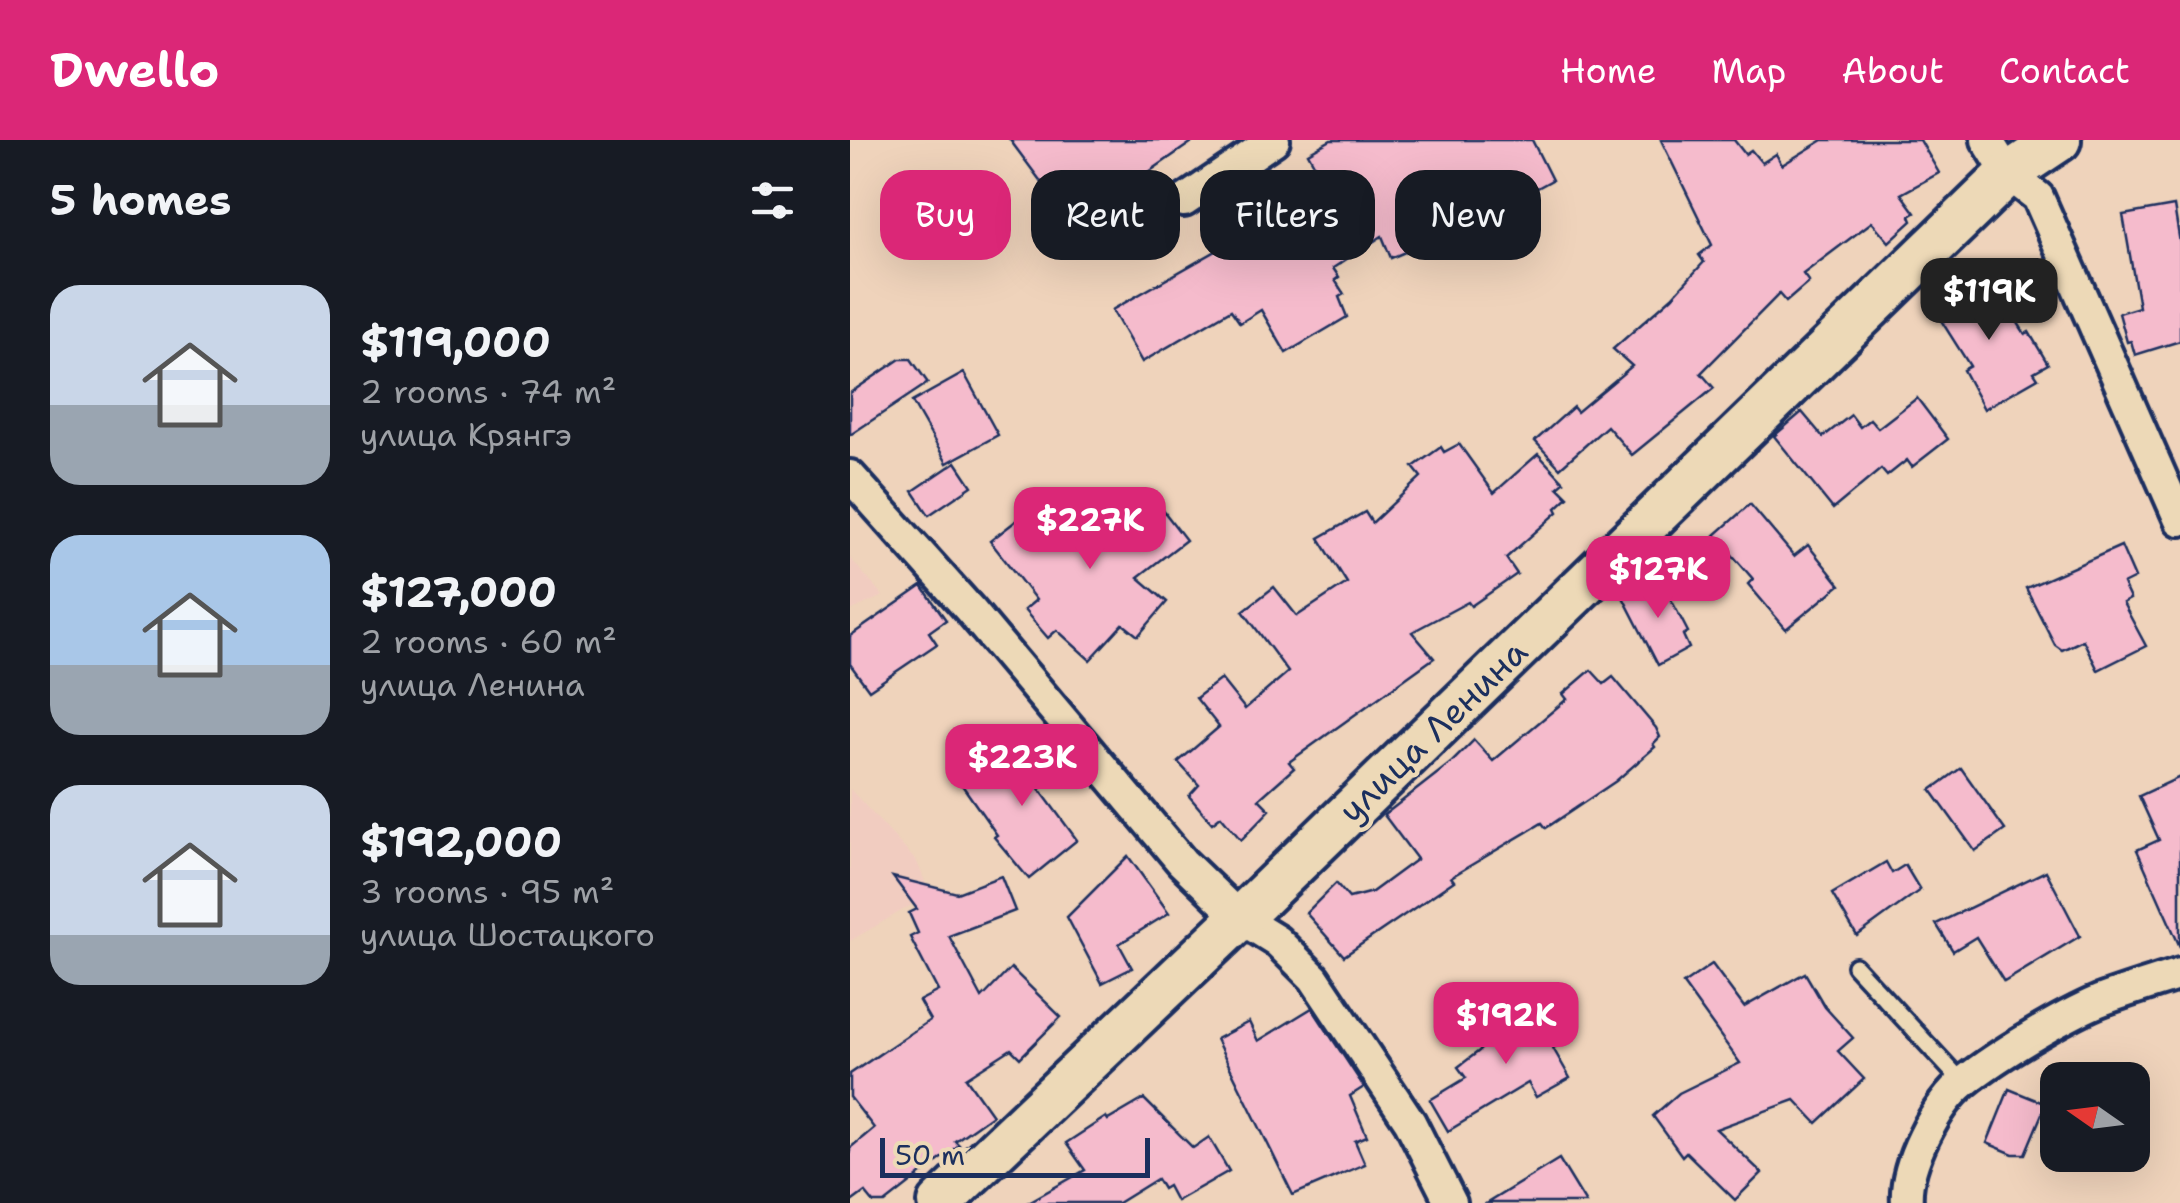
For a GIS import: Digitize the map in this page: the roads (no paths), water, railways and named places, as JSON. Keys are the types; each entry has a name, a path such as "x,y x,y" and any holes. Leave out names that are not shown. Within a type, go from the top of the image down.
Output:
{"street":[{"path":"1184,201 1274,140"},
{"name":"улица Ленина","path":"940,1203 1240,918 1997,157 2059,140"},
{"path":"1997,157 2038,197 2180,520"},
{"path":"850,476 971,611 1182,862 1240,918 1277,941 1314,978 1410,1122 1451,1203"},
{"path":"1907,1203 1905,1184 1922,1139 1963,1083 2053,1024 2097,1002 2180,974"}],"lane":[{"path":"1855,966 1963,1083"}]}
